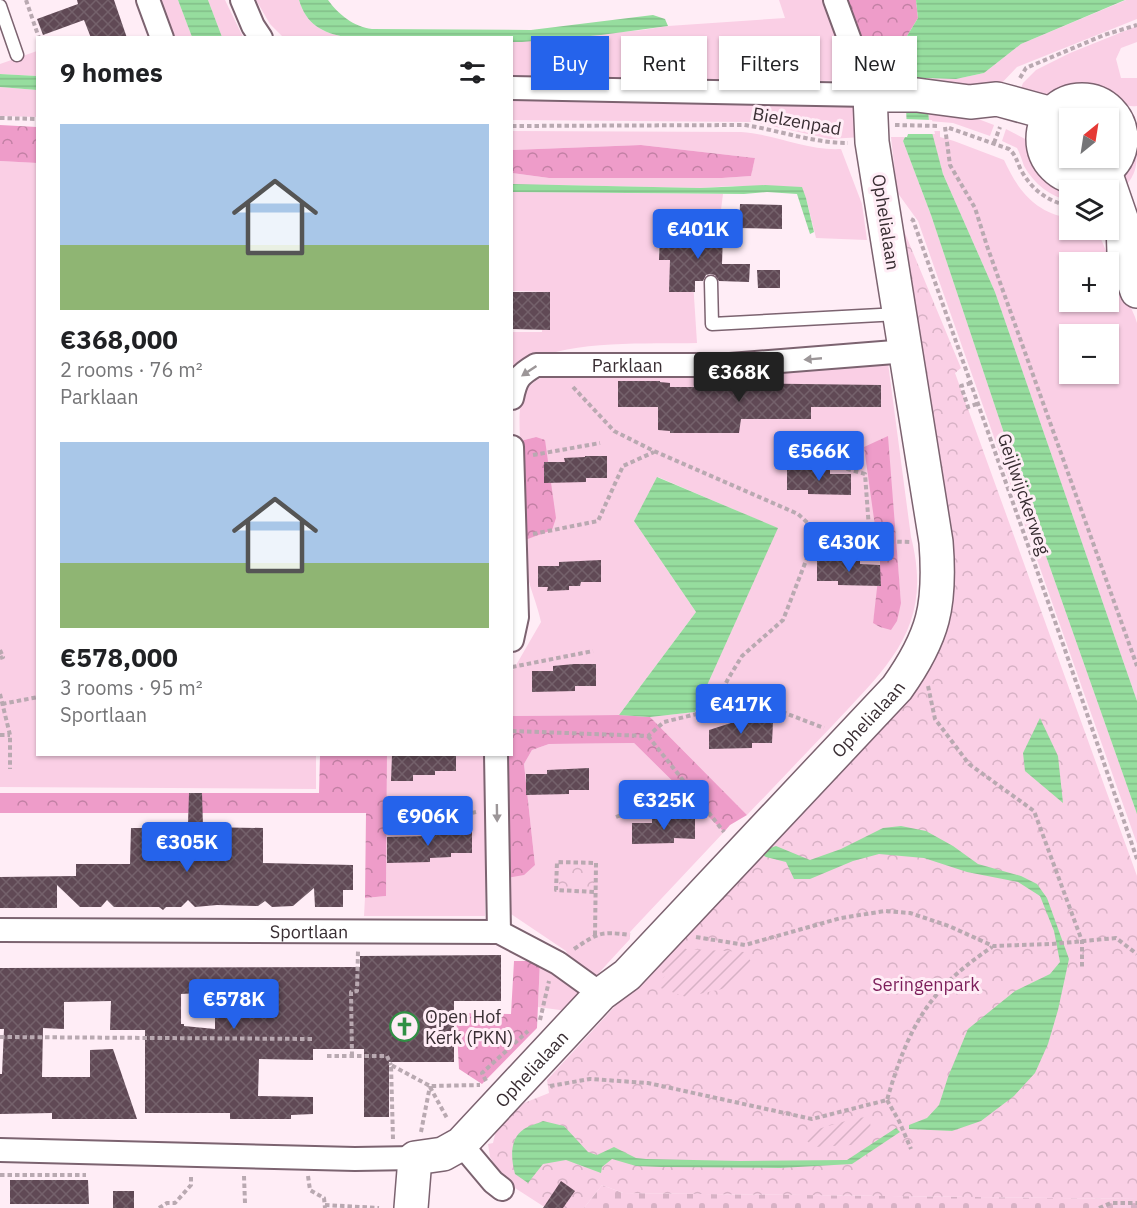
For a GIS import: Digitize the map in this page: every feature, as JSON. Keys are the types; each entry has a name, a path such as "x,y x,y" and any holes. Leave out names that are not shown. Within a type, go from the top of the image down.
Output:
{"street":[{"path":"148,0 161,36"},
{"path":"242,0 260,36"},
{"path":"835,0 879,114"},
{"path":"513,88 879,114 950,113 991,116 1047,125"},
{"path":"950,113 997,99 1009,102 1047,125"},
{"path":"1077,180 1057,169 1046,154 1047,125 1059,107 1069,102 1090,101 1110,111 1128,127 1118,157 1093,180"},
{"name":"Ophelialaan","path":"461,1144 601,994 627,975 897,687 913,666 927,639 937,606 936,542 900,314 879,114"},
{"path":"1114,241 1137,291"},
{"name":"Parklaan","path":"561,365 730,365 907,351"},
{"path":"513,393 515,382 525,372 536,366 561,365"},
{"path":"513,478 518,617 513,636"},
{"path":"496,756 499,932"},
{"name":"Sportlaan","path":"0,930 499,932 558,963 601,994"},
{"path":"0,1150 405,1158 443,1154 461,1144 493,1182 502,1189"},
{"path":"405,1158 411,1208"}],"lane":[{"path":"0,6 18,55"},
{"path":"711,282 712,324 900,314"}],"path":[{"path":"26,0 38,36"},
{"path":"1009,102 1026,68 1104,35 1137,25"},
{"path":"950,113 950,165 975,208 1137,666"},
{"name":"Bielzenpad","path":"513,126 717,124 767,128 817,142 879,114 950,113 960,130 1009,149 1016,157 1028,182 1038,192 1052,201 1059,198"},
{"path":"0,118 36,119"},
{"name":"Geijlwijckerweg","path":"904,214 914,220 1137,859"},
{"path":"561,365 568,381 614,431 654,452 798,514 812,526 814,540 783,620 742,656 713,710"},
{"path":"970,383 961,386 968,407 977,404"},
{"path":"513,459 600,443"},
{"path":"516,537 598,521 623,466 654,452"},
{"path":"796,455 865,474 870,542"},
{"path":"814,540 936,542"},
{"path":"0,650 3,657 0,658"},
{"path":"513,667 593,651"},
{"path":"913,666 926,675 934,719 969,764 1034,811 1082,941 1082,967"},
{"path":"0,694 10,735 10,769"},
{"path":"2,704 36,698"},
{"path":"513,731 648,736 664,722 713,710 772,708 848,738"},
{"path":"0,735 10,735"},
{"path":"648,736 724,832"},
{"path":"616,817 689,787"},
{"path":"392,832 497,807"},
{"path":"595,892 556,890 557,862 596,863 595,935"},
{"path":"671,927 676,934 745,945 842,918 885,911 910,913 949,926 993,946 1052,944 1116,938 1137,954"},
{"path":"352,1056 351,992 357,991 358,931"},
{"path":"391,1065 430,1086 487,1085 482,1073 541,1019 549,980 558,963 572,950 595,935 607,932 631,935 639,931"},
{"path":"911,1149 887,1100 898,1062 918,1021 938,992 964,967 993,946"},
{"path":"0,1037 314,1039"},
{"path":"327,1056 387,1056 391,1065 405,1158"},
{"path":"519,1083 537,1088 590,1079 648,1083 812,1119 887,1100"},
{"path":"430,1086 461,1144"},
{"path":"405,1158 430,1086"},
{"path":"159,1208 162,1205 175,1203 191,1185 191,1176"},
{"path":"243,1176 245,1203"},
{"path":"308,1176 310,1190 324,1198 325,1206 379,1208"},
{"path":"1099,1208 1111,1203 1137,1203"}],"green space":[{"path":"156,0 178,0 192,36 170,36"},
{"path":"208,0 225,0 243,36 222,36"},
{"path":"256,0 299,0 306,15 316,26 342,36 282,36 270,24"},
{"path":"779,0 825,0 838,36 832,36 832,81 820,81 820,36 719,36 719,80 707,80 707,36 621,36 621,78 609,78 609,36 578,36 668,26 785,18"},
{"path":"846,0 916,0 918,18 907,36 858,36"},
{"path":"1126,0 1137,0 1137,19 1017,67 998,87 926,83 926,78 956,79 984,73 1021,44"},
{"path":"1137,26 1137,42 1121,48 1116,59 1121,78 1137,78 1137,106 1124,105 1087,91 1047,100 1017,98 1023,83 1036,70 1070,53"},
{"path":"531,40 531,77 513,77 513,42"},
{"path":"36,51 36,76 0,74 0,64"},
{"path":"0,87 36,90 36,117 0,116"},
{"path":"513,97 856,104 862,137 830,139 754,122 513,120"},
{"path":"929,109 952,109 994,125 990,136 953,123 929,121"},
{"path":"0,125 36,127 36,163 0,161"},
{"path":"1006,129 1027,140 1047,172 1059,180 1059,197 1038,184 1024,166 1017,148 1002,141"},
{"path":"513,131 741,132 804,145 841,149 862,204 867,240 816,238 801,187 700,188 513,184 513,173 549,178 751,176 755,158 641,145 513,150"},
{"path":"931,131 940,131 940,137 1004,160 1021,190 1037,205 1059,216 1059,240 1101,240 1107,252 1059,252 1059,312 1119,312 1119,280 1135,317 1137,323 1137,701 995,292 943,174"},
{"path":"891,137 905,137 903,141 931,215 1029,508 1137,814 1137,844 918,221 897,192"},
{"path":"641,145 755,158 751,176 549,178 513,173 513,150"},
{"path":"1137,145 1134,173 1124,187 1120,170"},
{"path":"0,161 36,163 36,756 316,756 316,789 0,787"},
{"path":"513,192 723,194 718,233 658,235 659,258 695,257 693,281 697,343 611,344 567,349 530,361 513,374 513,332 542,332 543,297 549,292 513,291"},
{"name":"Seringenpark","path":"902,226 961,368 955,373 1137,876 1137,1199 623,1193 602,1185 584,1208 546,1208 504,1181 490,1157 488,1144 493,1143 496,1130 524,1103 549,1093 547,1080 934,660"},
{"path":"888,363 917,568 916,595 911,620 902,642 872,683 747,815 650,717 695,712 777,528 658,477 634,521 696,612 619,715 513,716 513,670 541,622 527,575 525,552 527,503 536,437 520,441 520,407 527,389 533,382 556,372","holes":["887,436 901,603 873,623 878,589"]},
{"path":"888,436 901,603 897,621 891,630 873,623 880,562 864,447"},
{"path":"536,437 545,440 556,518 552,530 525,540 520,441"},
{"path":"513,716 650,717 747,815 730,825 724,832 634,743 549,744 532,750 524,764 535,865 524,875 506,878 505,756 513,756"},
{"path":"634,743 724,832 630,932 630,939 596,976 568,958 566,951 502,908 506,878 535,865 524,764 532,750 549,744"},
{"path":"320,756 387,756 386,896 365,898 366,813 0,813 0,793 319,793"},
{"path":"387,756 486,756 485,916 364,916 365,898 386,896"},
{"path":"559,863 594,865 594,891 559,889"},
{"path":"676,940 686,949 745,952 753,965 748,975 722,989 686,997 655,986 665,976 659,968 672,955 671,951"},
{"path":"514,961 540,961 537,1028 482,1084 459,1069 456,1013 511,1014"},
{"path":"540,961 578,988 580,997 567,1011 538,1007"},
{"path":"869,1117 871,1128 852,1145 814,1147 807,1141 811,1131 856,1118"},
{"path":"602,1185 623,1193 1137,1199 1137,1208 584,1208"}],"shaded area":[{"path":"178,0 208,0 222,36 192,36"},
{"path":"299,0 328,0 347,19 359,26 372,29 531,30 653,15 665,19 668,26 590,36 531,36 531,41 513,42 513,36 342,36 322,30 306,15"},
{"path":"916,0 1125,0 1021,44 984,73 956,79 926,78 926,83 929,121 943,174 995,292 1137,701 1137,814 1029,508 931,215 903,141 907,133 905,90 917,90 917,36 907,36 918,18"},
{"path":"0,74 36,76 36,90 0,87"},
{"path":"513,184 700,188 765,185 802,187 814,232 810,234 797,194 767,192 744,194 513,192"},
{"path":"657,477 778,528 695,712 650,717 619,715 696,612 634,521"},
{"path":"1040,718 1058,756 1063,803 1025,771 1023,753"},
{"path":"901,826 926,831 953,846 978,864 1021,876 1037,884 1047,898 1069,959 1048,1044 1035,1073 1014,1096 981,1121 952,1131 909,1129 909,1125 927,1118 939,1105 968,1029 1015,991 1050,974 1060,962 1054,931 1040,896 1018,882 967,872 924,858 879,854 853,861 810,879 794,879 786,862 766,857 758,852 776,846 810,860 841,849 883,828"},
{"path":"543,1121 564,1126 588,1152 597,1155 614,1147 636,1158 646,1159 847,1160 896,1128 900,1132 852,1164 780,1168 661,1167 636,1166 612,1159 602,1167 601,1173 566,1160 543,1164 528,1183 515,1174 512,1150 519,1133"}],"pier":[{"path":"904,119 932,120 935,134 908,134 907,137 902,137"}],"building":[{"path":"77,0 114,0 126,36 90,36 84,20 43,35 37,19 78,4"},
{"path":"740,204 782,205 782,229 739,228"},
{"path":"660,233 723,234 722,264 750,264 749,282 719,281 715,275 710,274 706,275 703,281 695,281 695,292 669,292 670,260 659,260"},
{"path":"757,270 780,270 780,288 758,288"},
{"path":"513,292 550,292 550,330 513,329"},
{"path":"618,381 660,381 670,383 670,387 709,387 709,383 881,385 881,407 811,407 811,419 741,419 739,433 670,433 670,431 658,430 658,407 618,407"},
{"path":"607,456 607,478 586,478 586,482 544,483 544,462 565,462 564,458"},
{"path":"787,468 830,470 830,474 851,474 851,495 808,494 808,490 787,490"},
{"path":"817,559 860,561 860,564 880,565 881,586 838,585 838,581 817,581"},
{"path":"601,560 601,582 581,582 580,586 569,586 569,590 547,591 548,587 538,587 538,566 559,566 559,562"},
{"path":"596,664 596,686 575,686 575,691 532,692 532,671 553,671 553,666"},
{"path":"773,722 772,743 752,743 752,748 709,749 709,730 731,723"},
{"path":"392,756 456,756 456,771 435,771 435,775 413,775 413,781 391,781"},
{"path":"589,768 589,790 569,790 569,794 526,795 526,774 547,774 547,770"},
{"path":"189,793 202,793 203,827 263,828 263,863 353,865 353,890 343,890 343,907 315,907 314,888 293,906 272,907 265,901 258,906 195,907 188,900 181,907 166,907 163,910 159,907 114,907 107,900 101,907 80,907 57,885 57,908 0,908 0,877 76,876 76,864 130,864 131,828 149,828 149,824 188,824"},
{"path":"695,817 695,839 674,838 674,843 632,844 632,823 652,823 652,819"},
{"path":"472,831 472,853 451,853 451,857 430,858 430,862 387,863 387,837 429,836 429,832"},
{"path":"501,955 501,1001 454,1001 454,1062 389,1062 389,1117 364,1117 364,1049 313,1049 313,1060 259,1059 258,1096 313,1097 313,1114 291,1115 291,1119 230,1119 230,1113 145,1113 145,1030 110,1030 111,1001 64,1002 64,1029 43,1028 42,1077 90,1077 90,1050 113,1049 137,1119 52,1119 52,1113 0,1114 0,1074 2,1074 4,1029 0,1029 0,968 360,967 360,956","holes":["215,992 215,1029 181,1024 181,994"]},
{"path":"10,1180 88,1180 89,1204 10,1204"},
{"path":"561,1181 575,1191 563,1208 543,1208"},
{"path":"113,1191 134,1191 134,1208 113,1208"}],"place":[{"name":"Open Hof Kerk (PKN)","path":"404,1026"}]}
